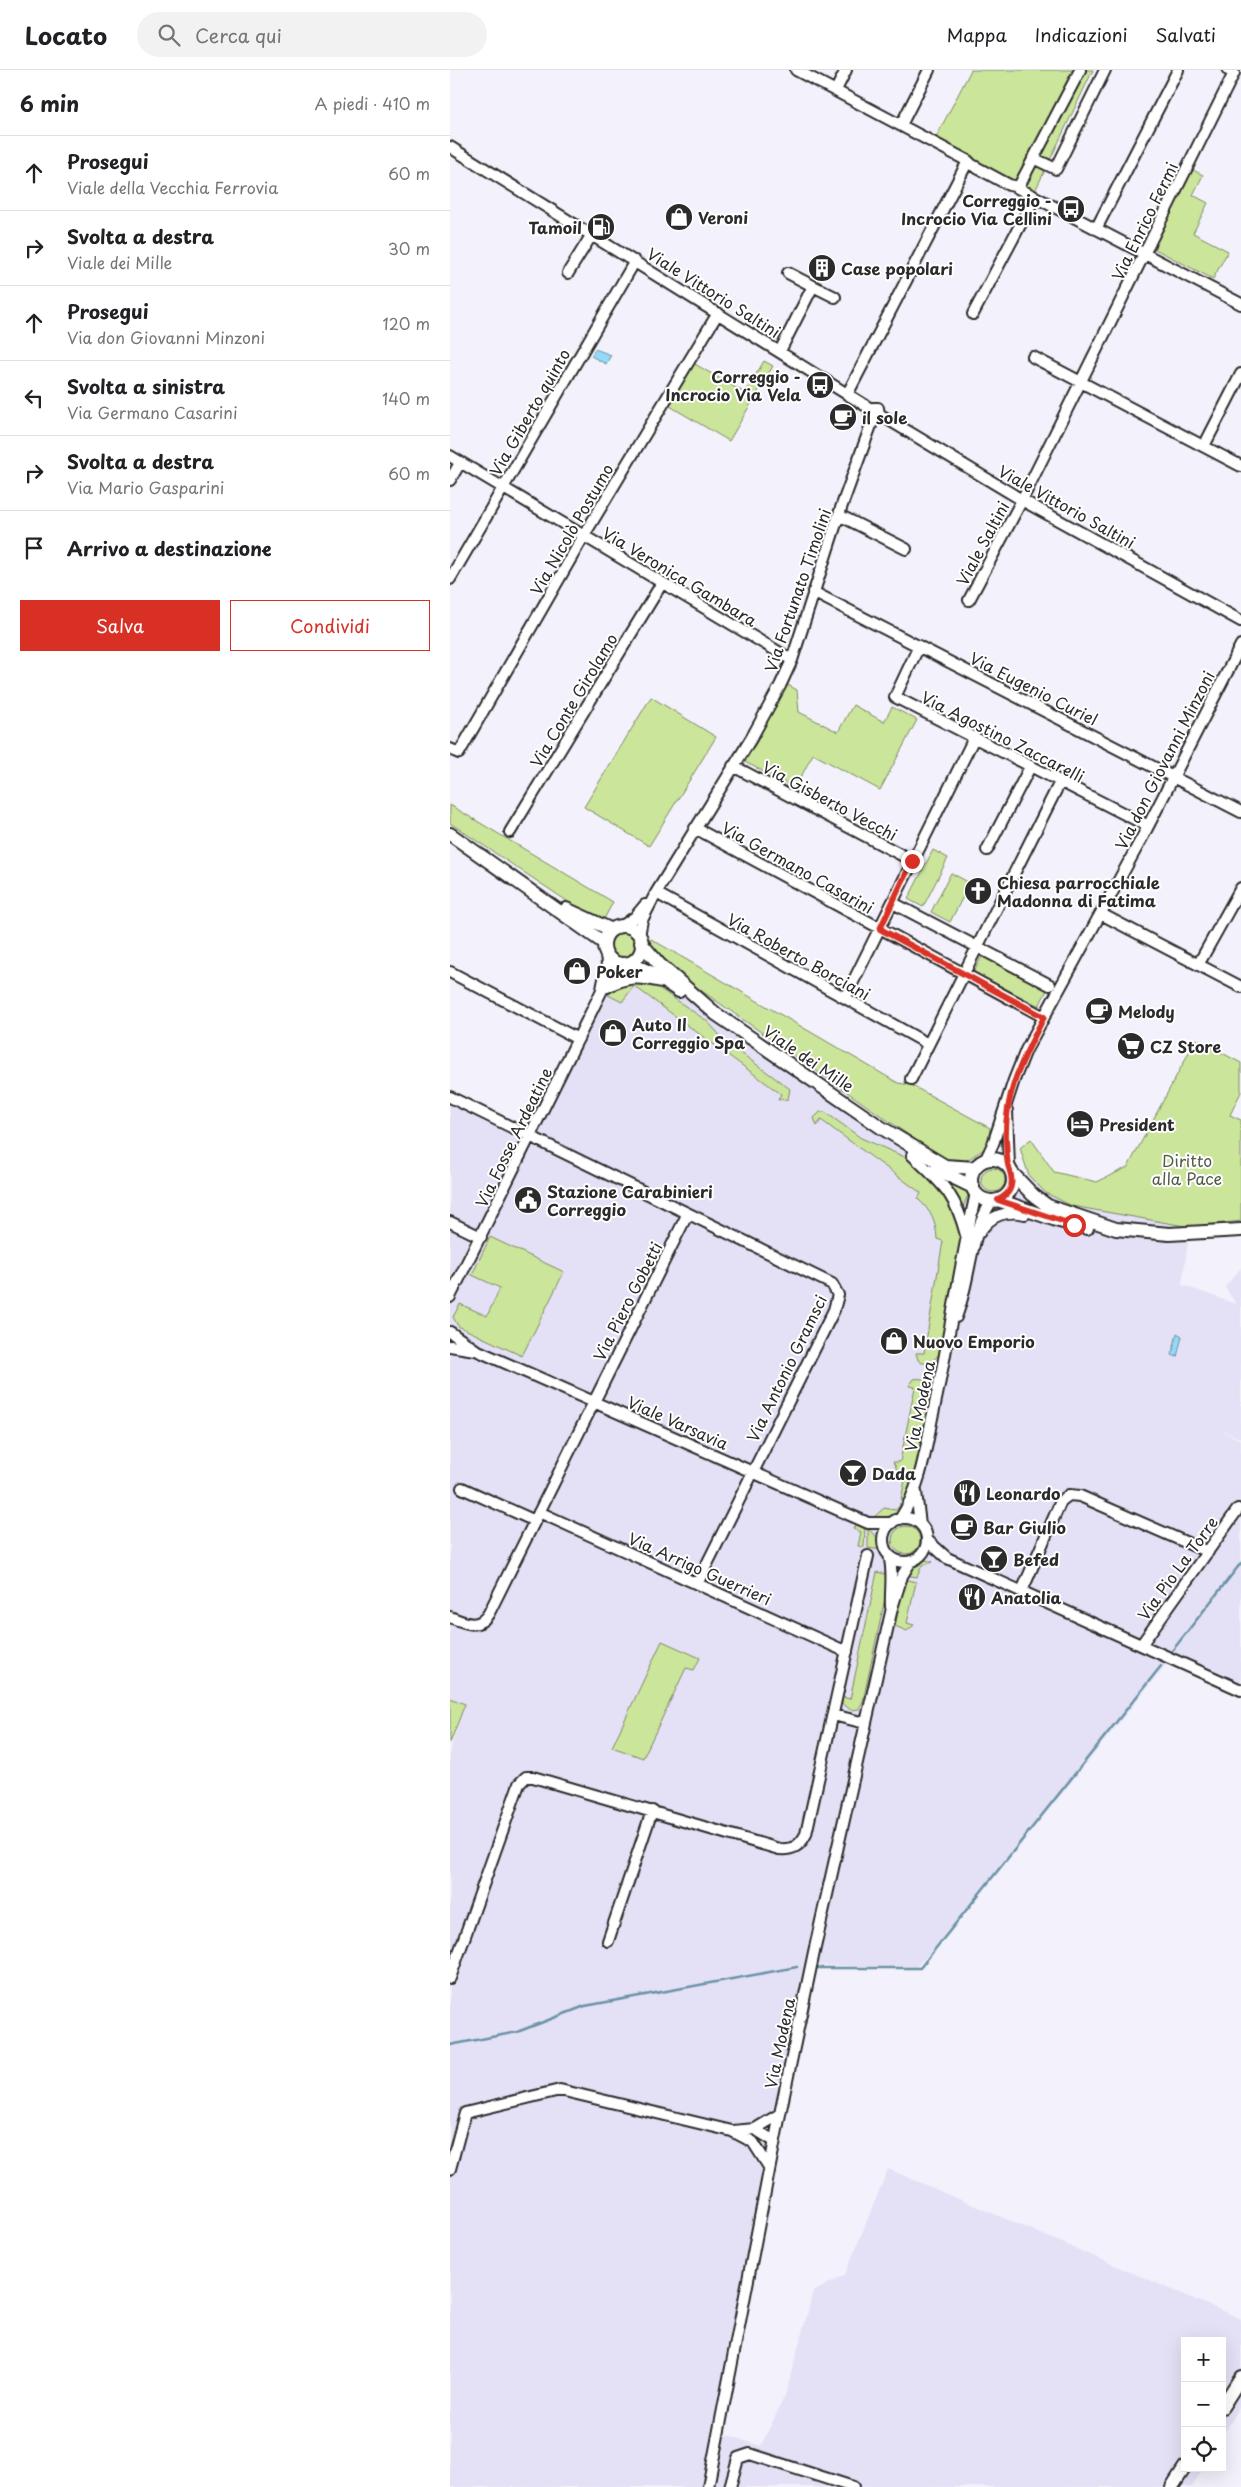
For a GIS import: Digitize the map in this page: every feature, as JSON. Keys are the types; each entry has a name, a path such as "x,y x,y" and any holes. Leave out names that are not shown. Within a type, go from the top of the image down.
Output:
{"main road":[{"name":"Viale dei Mille","path":"450,834 541,897 605,948 613,961 639,966 671,985 882,1128 940,1164 951,1168 998,1160 1010,1170"},
{"name":"Viale dei Mille","path":"541,897 617,928 632,929 659,964 716,1014"},
{"path":"605,948 617,928"},
{"path":"627,963 639,955 640,940"},
{"name":"Viale dei Mille","path":"882,1128 912,1155 974,1190 986,1200 995,1200 1059,1221 1092,1229 1116,1229"},
{"path":"974,1190 972,1174 980,1164"},
{"path":"995,1200 1009,1192 1012,1186 1010,1170"},
{"path":"1010,1170 1033,1195 1048,1206 1116,1229 1169,1234 1241,1230"},
{"path":"1226,2401 1241,2377"},
{"path":"1172,2487 1182,2472"}],"street":[{"path":"796,70 969,161 973,166 1009,185 1241,304"},
{"path":"836,90 846,70"},
{"path":"902,125 929,70"},
{"path":"1016,187 1034,158 1080,70"},
{"path":"1034,158 1056,169 1105,70"},
{"path":"1096,229 1178,70"},
{"name":"Via Enrico Fermi","path":"1022,500 1144,254 1231,71"},
{"name":"Viale Vittorio Saltini","path":"450,147 591,236 635,261 848,393 875,413 1022,500 1241,621"},
{"path":"848,393 969,161"},
{"path":"973,314 1035,197"},
{"path":"568,273 591,236"},
{"name":"Via Giberto quinto","path":"450,579 635,261"},
{"path":"788,273 835,297"},
{"path":"780,351 813,286"},
{"name":"Via Nicolò Postumo","path":"450,749 459,754 584,536 718,313"},
{"path":"1033,357 1241,466"},
{"path":"1204,446 1241,374"},
{"name":"Via Fortunato Timolini","path":"640,940 642,920 656,894 767,712 792,660 813,592 875,413"},
{"name":"Via Veronica Gambara","path":"450,456 792,660"},
{"path":"450,480 460,463"},
{"name":"Viale Saltini","path":"969,600 1022,500"},
{"path":"839,515 906,549"},
{"name":"Via Conte Girolamo","path":"510,832 662,583"},
{"name":"Via Eugenio Curiel","path":"813,592 1241,812"},
{"name":"Via don Giovanni Minzoni","path":"980,1164 994,1144 1023,1058 1148,826 1241,645"},
{"name":"Via Agostino Zaccarelli","path":"919,646 895,697 1148,826"},
{"path":"845,998 974,738"},
{"name":"Via Gisberto Vecchi","path":"733,766 912,861"},
{"path":"987,850 1030,767"},
{"path":"911,1079 1060,782"},
{"name":"Via Germano Casarini","path":"695,828 1044,1017"},
{"path":"1198,966 1241,888"},
{"name":"Via Fortunato Timolini","path":"617,928 635,917 656,894"},
{"name":"Via Roberto Borciani","path":"656,894 928,1044"},
{"path":"893,903 1050,985"},
{"path":"1101,914 1241,988"},
{"name":"Via Fosse Ardeatine","path":"450,1297 602,990 607,964 605,948"},
{"name":"Via Fosse Ardeatine","path":"602,990 627,963"},
{"path":"450,972 578,1039"},
{"path":"602,990 630,977 644,978 671,985"},
{"name":"Via Antonio Gramsci","path":"450,1097 687,1215 832,1284 838,1295 834,1310 752,1471"},
{"name":"Via don Giovanni Minzoni","path":"1007,1104 1006,1141 1010,1170"},
{"name":"Viale dei Mille","path":"912,1155 950,1192 956,1203 966,1236"},
{"name":"Via Modena","path":"920,1524 916,1492 952,1327 974,1190"},
{"name":"Via Modena","path":"952,1327 962,1302 984,1212 995,1200"},
{"name":"Via Modena","path":"977,1237 983,1226 992,1219 1007,1212 1059,1221"},
{"name":"Via Piero Gobetti","path":"450,1616 469,1624 480,1623 489,1613 687,1215"},
{"path":"450,1222 480,1237"},
{"name":"Viale Varsavia","path":"450,1332 476,1350 868,1523 883,1539"},
{"name":"Viale Varsavia","path":"450,1346 476,1350"},
{"path":"697,1584 752,1471"},
{"name":"Via Arrigo Guerrieri","path":"462,1488 537,1516 697,1584 847,1652"},
{"name":"Via Modena","path":"896,1521 916,1492"},
{"path":"1022,1591 1061,1501 1069,1495 1080,1496 1208,1552"},
{"name":"Via Pio La Torre","path":"1141,1645 1238,1509"},
{"path":"910,1519 920,1524 925,1531 927,1540 924,1550 914,1560 902,1562 889,1555 883,1539 887,1527 896,1521 910,1519"},
{"name":"Viale Varsavia","path":"868,1523 896,1521"},
{"name":"Via Pio La Torre","path":"927,1540 947,1558 1241,1690"},
{"name":"Via Modena","path":"889,1555 893,1574 890,1592 892,1608"},
{"path":"450,1978 523,1778 533,1777 779,1849 795,1849 806,1834 868,1556"},
{"name":"Via Pio La Torre","path":"914,1560 947,1558"},
{"name":"Via Modena","path":"708,2487 774,2141 865,1723 892,1608 902,1576 914,1560"},
{"path":"833,1714 865,1723"},
{"path":"608,1941 652,1811"},
{"path":"450,2169 465,2113 560,2090 732,2132 753,2142 774,2141"},
{"path":"732,2132 755,2129 780,2114"},
{"path":"755,2129 774,2141"},
{"path":"753,2142 769,2167"},
{"path":"730,2487 738,2458 750,2454 852,2487"}],"shaded area":[{"path":"617,952 941,1171 1029,1176 1046,1193 1190,1227 1182,1285 1236,1304 1225,1287 1241,1268 1241,1438 1219,1430 1241,1440 1241,1684 1172,1657 950,1932 916,1967 806,1965 719,2432 761,2446 786,2393 813,2292 845,2275 888,2169 1241,2319 1241,2405 1226,2429 1226,2337 1181,2337 1181,2472 1201,2472 1192,2487 450,2487 450,1749 465,1704 450,1698 450,1102 526,1138"}],"green space":[{"path":"971,70 1093,70 1035,191 935,139"},
{"path":"1193,170 1203,175 1193,195 1208,203 1193,233 1228,251 1213,279 1153,248"},
{"path":"764,361 773,366 729,441 668,405 693,363 745,393"},
{"path":"786,684 797,690 799,712 838,732 853,705 884,722 892,707 917,720 880,790 813,754 795,788 745,762"},
{"path":"651,697 716,737 649,846 584,807"},
{"path":"450,805 613,902 603,921 582,911 450,823"},
{"path":"933,850 948,858 923,907 908,899"},
{"path":"951,873 970,883 950,922 931,912"},
{"path":"623,933 628,934 634,940 634,950 628,956 623,957 618,956 612,950 611,945 612,940 618,934"},
{"path":"651,939 898,1083 911,1085 990,1128 987,1148 964,1161 946,1161 679,975 649,947"},
{"path":"982,956 1047,990 1039,1006 974,972"},
{"path":"630,982 653,984 707,1021 726,1042 790,1089 788,1099 778,1100 781,1094 634,986 622,1002 608,995 620,984"},
{"name":"Diritto alla Pace","path":"1196,1039 1241,1063 1241,1092 1230,1115 1241,1120 1241,1221 1190,1227 1072,1206 1046,1193 1029,1176 1020,1148 1031,1139 1054,1172 1097,1182 1128,1167"},
{"path":"820,1112 825,1112 861,1138 907,1158 932,1177 958,1216 961,1240 939,1354 931,1363 922,1363 918,1360 916,1353 924,1353 943,1241 937,1239 932,1217 918,1199 921,1193 821,1120 817,1126 814,1118"},
{"path":"993,1168 998,1169 1004,1175 1004,1185 998,1191 993,1192 988,1191 982,1185 981,1180 982,1175 988,1169"},
{"path":"950,1183 965,1190 968,1195 963,1207"},
{"path":"490,1237 564,1272 522,1356 458,1326 453,1317 460,1304 487,1316 500,1288 472,1275"},
{"path":"914,1379 926,1380 932,1391 908,1500 901,1499 906,1476 900,1475 893,1462 900,1462 915,1387 909,1386"},
{"path":"900,1503 905,1504 899,1512 887,1518 873,1518 884,1508 895,1510 899,1507"},
{"path":"856,1523 865,1527 864,1547 858,1546 861,1532 853,1529"},
{"path":"906,1526 916,1530 920,1540 916,1550 906,1554 896,1550 892,1540 896,1530"},
{"path":"868,1529 878,1538 882,1550 868,1548"},
{"path":"926,1560 933,1562 922,1565 917,1577 906,1575 910,1567"},
{"path":"877,1572 890,1575 863,1701 859,1709 851,1710 842,1704 842,1697 850,1699"},
{"path":"905,1579 916,1582 907,1623 914,1625 907,1631 895,1626"},
{"path":"662,1641 700,1658 694,1670 686,1668 643,1758 612,1747"},
{"path":"450,1698 465,1704 450,1743"}],"water":[{"path":"595,349 611,355 606,364 591,356"},
{"path":"1177,1333 1182,1336 1177,1357 1172,1355"}],"waterway":[{"path":"1172,1651 1241,1563"},
{"path":"818,1968 920,1968 1161,1666"},
{"path":"450,2045 517,2032 585,2006 797,1967"}],"place":[{"name":"Correggio - Incrocio Via Cellini","path":"1071,209"},
{"name":"Veroni","path":"679,217"},
{"name":"Tamoil","path":"601,227"},
{"name":"Case popolari","path":"822,268"},
{"name":"Correggio - Incrocio Via Vela","path":"820,385"},
{"name":"il sole","path":"843,417"},
{"name":"Chiesa parrocchiale Madonna di Fatima","path":"978,891"},
{"name":"Poker","path":"577,971"},
{"name":"Melody","path":"1099,1011"},
{"name":"Auto Il Correggio Spa","path":"613,1033"},
{"name":"CZ Store","path":"1131,1046"},
{"name":"President","path":"1080,1124"},
{"name":"Stazione Carabinieri Correggio","path":"528,1200"},
{"name":"Nuovo Emporio","path":"894,1341"},
{"name":"Dada","path":"853,1473"},
{"name":"Leonardo","path":"967,1493"},
{"name":"Bar Giulio","path":"964,1527"},
{"name":"Befed","path":"994,1559"},
{"name":"Anatolia","path":"972,1597"}],"route":[{"path":"912,861 880,929 1044,1017 1026,1050 1007,1104 1006,1141 1008,1167 1012,1173 1013,1180 1009,1192 998,1200 1074,1225"}]}
